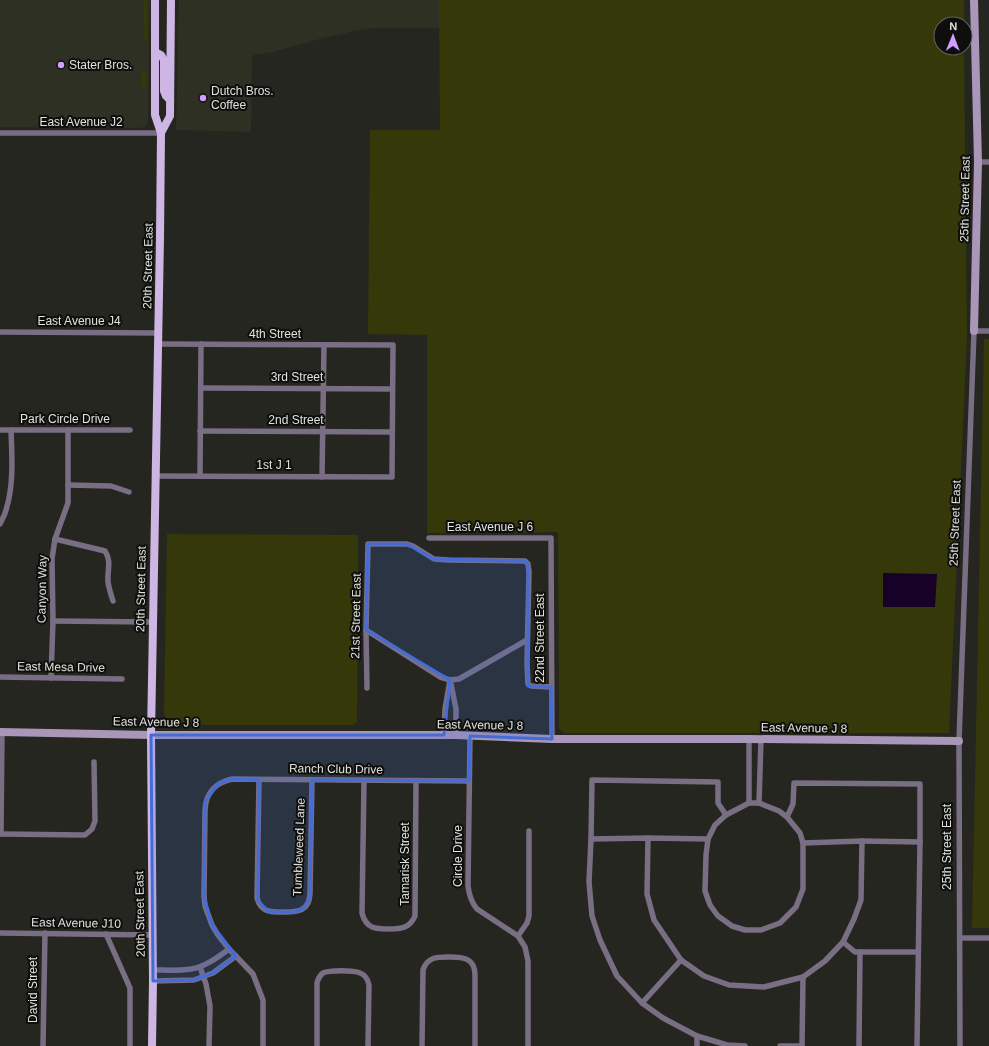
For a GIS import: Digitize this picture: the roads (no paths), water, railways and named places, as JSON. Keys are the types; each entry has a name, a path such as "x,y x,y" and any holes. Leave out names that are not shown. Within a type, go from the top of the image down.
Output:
{"main road":[{"name":"20th Street East","path":"152,1046 153,970 150,735 161,134 155,115 155,0"},
{"name":"20th Street East","path":"161,134 170,116 171,0"},
{"path":"155,52 164,60 164,91 170,100"}],"street":[{"name":"25th Street East","path":"960,1046 959,741 974,331 978,162 974,0"},
{"name":"East Avenue J2","path":"0,133 161,134"},
{"path":"978,162 989,162"},
{"path":"974,331 989,331"},
{"name":"East Avenue J4","path":"0,332 158,333"},
{"name":"4th Street","path":"158,344 393,345 392,389"},
{"path":"200,476 201,344"},
{"path":"322,477 324,345"},
{"name":"3rd Street","path":"201,388 392,389"},
{"path":"392,389 392,432"},
{"name":"Park Circle Drive","path":"0,430 130,430"},
{"path":"0,524 6,510 10,490 12,465 10,430"},
{"name":"Canyon Way","path":"52,678 52,559 55,539 68,503 68,430"},
{"name":"2nd Street","path":"200,431 392,432"},
{"name":"1st J 1","path":"155,476 392,477 392,432"},
{"path":"68,485 111,486 129,492"},
{"name":"East Avenue J 6","path":"430,538 551,538"},
{"name":"22nd Street East","path":"551,538 552,739"},
{"path":"55,539 105,551 108,556 108,582 113,601"},
{"name":"21st Street East","path":"367,688 366,630 368,544 407,544 434,559 525,561 528,564 529,572 527,640"},
{"path":"53,621 152,622"},
{"path":"366,630 440,676 450,680 459,679 527,640 528,684 531,686 551,687"},
{"name":"East Mesa Drive","path":"0,677 122,679"},
{"path":"444,735 445,709 450,680"},
{"path":"450,680 456,708 456,735"},
{"path":"1,732 1,834 85,835 92,829 95,821 94,762"},
{"name":"East Avenue J 8","path":"1,732 150,735 456,735 552,739 959,741"},
{"name":"Circle Drive","path":"470,736 468,886 470,898 477,909 518,936"},
{"path":"749,739 750,803"},
{"path":"759,803 761,739"},
{"name":"Ranch Club Drive","path":"229,949 212,925 205,906 205,802 212,789 224,781 232,779 470,781"},
{"name":"Tumbleweed Lane","path":"259,780 257,898 263,909 273,912 298,912 307,905 310,898 312,780"},
{"path":"726,816 718,803 718,782 592,780 589,882 592,916 600,940 617,976 642,1003 663,1018 697,1036 727,1045 745,1046"},
{"name":"Tamarisk Street","path":"364,781 362,913 370,926 378,929 405,928 411,923 415,916 416,781"},
{"path":"787,817 793,804 794,783 920,784 917,1046"},
{"path":"750,803 759,803 787,817 800,833 803,843 803,889 796,907 780,923 761,930 744,930 732,926 718,916 710,906 706,891 706,855 708,839 715,825 726,816 750,803"},
{"path":"528,1046 528,960 525,947 518,936 528,923 530,831"},
{"path":"648,838 647,894 654,920 681,960 704,976 729,985 764,987 803,977 825,961 843,942 861,900 862,841"},
{"path":"591,839 708,839"},
{"path":"803,843 862,841 920,842"},
{"name":"East Avenue J10","path":"0,933 152,935"},
{"name":"David Street","path":"43,1046 45,933"},
{"path":"106,934 130,988 130,1046"},
{"path":"960,938 989,938"},
{"path":"843,942 855,952 918,952"},
{"path":"153,970 192,969 200,967 229,949 252,974 263,1000 262,1046"},
{"path":"859,1046 860,952"},
{"path":"153,981 194,980 204,977 213,973 236,956"},
{"path":"422,1046 424,967 427,962 434,958 460,957 467,959 472,964 475,971 475,1046"},
{"path":"642,1003 681,960"},
{"path":"200,967 208,992 210,1006 209,1046"},
{"path":"317,1046 317,981 325,972 346,971 361,973 368,981 368,1046"},
{"path":"780,1046 802,1046 803,977"},
{"path":"696,1046 697,1036"}],"place":[{"name":"Stater Bros.","path":"61,65"},
{"name":"Dutch Bros. Coffee","path":"203,98"}]}
